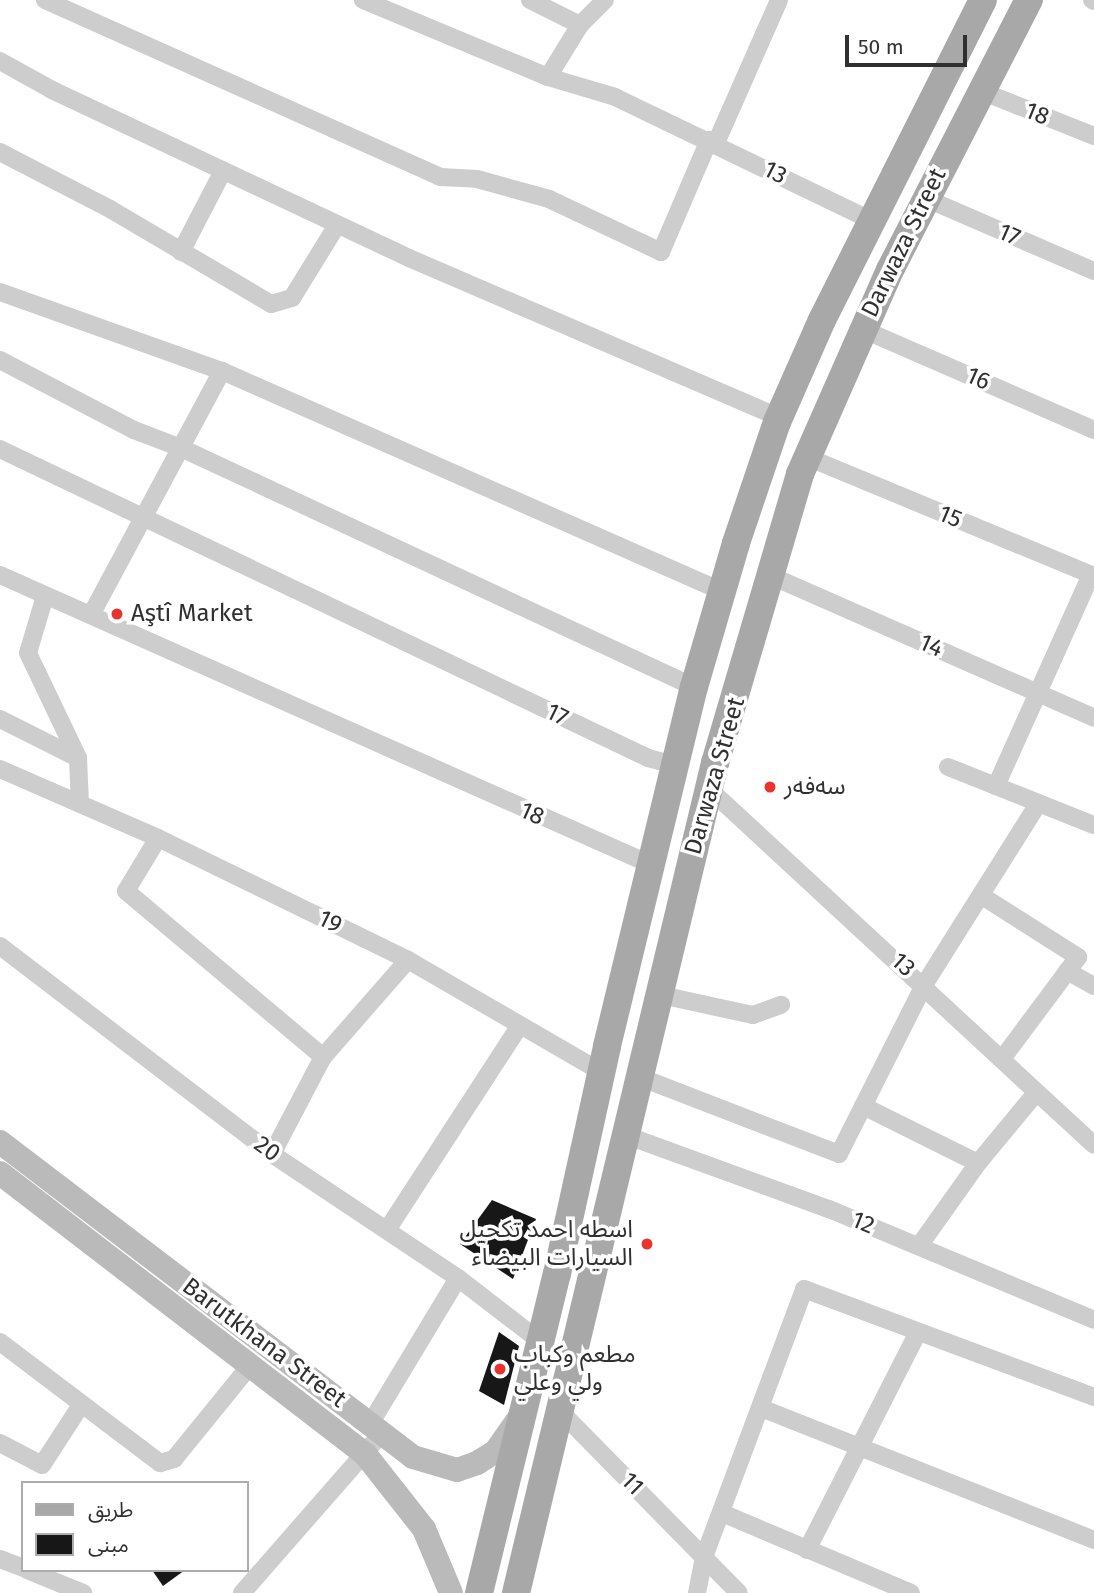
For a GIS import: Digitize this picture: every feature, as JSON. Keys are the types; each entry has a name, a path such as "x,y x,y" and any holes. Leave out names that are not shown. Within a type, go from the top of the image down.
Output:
{"main road":[{"name":"Darwaza Street","path":"479,1593 541,1342 601,1072 694,687 721,591 779,417 837,285 983,0"},
{"name":"Darwaza Street","path":"516,1593 642,1078 709,789 769,575 807,457 874,302 925,198 1029,0"},
{"path":"837,285 874,302"},
{"name":"Barutkhana Street","path":"0,1142 413,1457 457,1470 496,1451 525,1407"},
{"name":"Barutkhana Street","path":"0,1173 248,1368 365,1454 424,1529 446,1573 451,1593"}],"street":[{"path":"45,0 441,177 477,179 549,199 661,251 779,0"},
{"name":"13","path":"363,0 548,77 615,97 869,219"},
{"path":"530,0 580,25"},
{"path":"548,77 580,25 605,0"},
{"path":"0,61 337,225 751,408 779,417"},
{"name":"18","path":"981,91 1094,136"},
{"path":"0,152 181,252 253,298 282,303 292,298 337,225"},
{"path":"181,252 223,171"},
{"name":"17","path":"925,198 1094,271"},
{"path":"0,292 222,371 513,497 721,591"},
{"name":"16","path":"862,329 1094,430"},
{"path":"0,360 134,430 181,448 694,687"},
{"path":"92,615 222,371"},
{"name":"17","path":"0,449 648,758 677,766"},
{"name":"15","path":"807,457 1092,575"},
{"name":"18","path":"0,575 624,855 652,865"},
{"name":"14","path":"769,575 1094,718"},
{"path":"996,786 1092,575"},
{"path":"45,596 28,653 78,758 80,804"},
{"path":"0,719 78,758"},
{"path":"948,767 1094,825"},
{"name":"19","path":"0,769 158,838 408,960 518,1028 570,1058 601,1072"},
{"name":"13","path":"709,789 925,985 1035,1094 1094,1145"},
{"path":"642,1078 839,1154 925,985 1038,804"},
{"path":"158,838 126,891 323,1057"},
{"path":"982,896 1078,957 1002,1059"},
{"name":"20","path":"0,946 272,1154 458,1278 541,1342"},
{"path":"272,1154 323,1057 408,960"},
{"path":"1067,971 1094,986"},
{"path":"660,995 753,1015 781,1005"},
{"path":"387,1230 518,1028"},
{"path":"919,1246 978,1163 1035,1094"},
{"path":"863,1106 978,1163"},
{"name":"12","path":"628,1136 919,1246 1094,1320"},
{"path":"242,1593 365,1454 458,1278"},
{"path":"697,1593 704,1557 804,1289 1094,1397"},
{"path":"807,1550 863,1446 918,1332"},
{"path":"0,1342 160,1463 167,1463 248,1368"},
{"path":"0,1443 42,1465 81,1405"},
{"path":"761,1408 863,1446 1094,1540"},
{"name":"11","path":"560,1411 739,1593"},
{"path":"722,1513 911,1593"},
{"path":"0,1559 21,1567"},
{"path":"32,1572 83,1593"}],"building":[{"path":"492,1200 536,1219 513,1279 460,1244"},
{"name":"مطعم وكباب ولي وعلي","path":"499,1332 519,1346 504,1405 479,1391"},
{"path":"153,1572 182,1572 163,1586"}],"place":[{"name":"Aştî Market","path":"117,614"},
{"name":"سەفەر","path":"770,787"},
{"name":"اسطه احمد تكحيل السيارات البيضاء","path":"647,1244"},
{"name":"مطعم وكباب ولي وعلي","path":"500,1369"}]}
